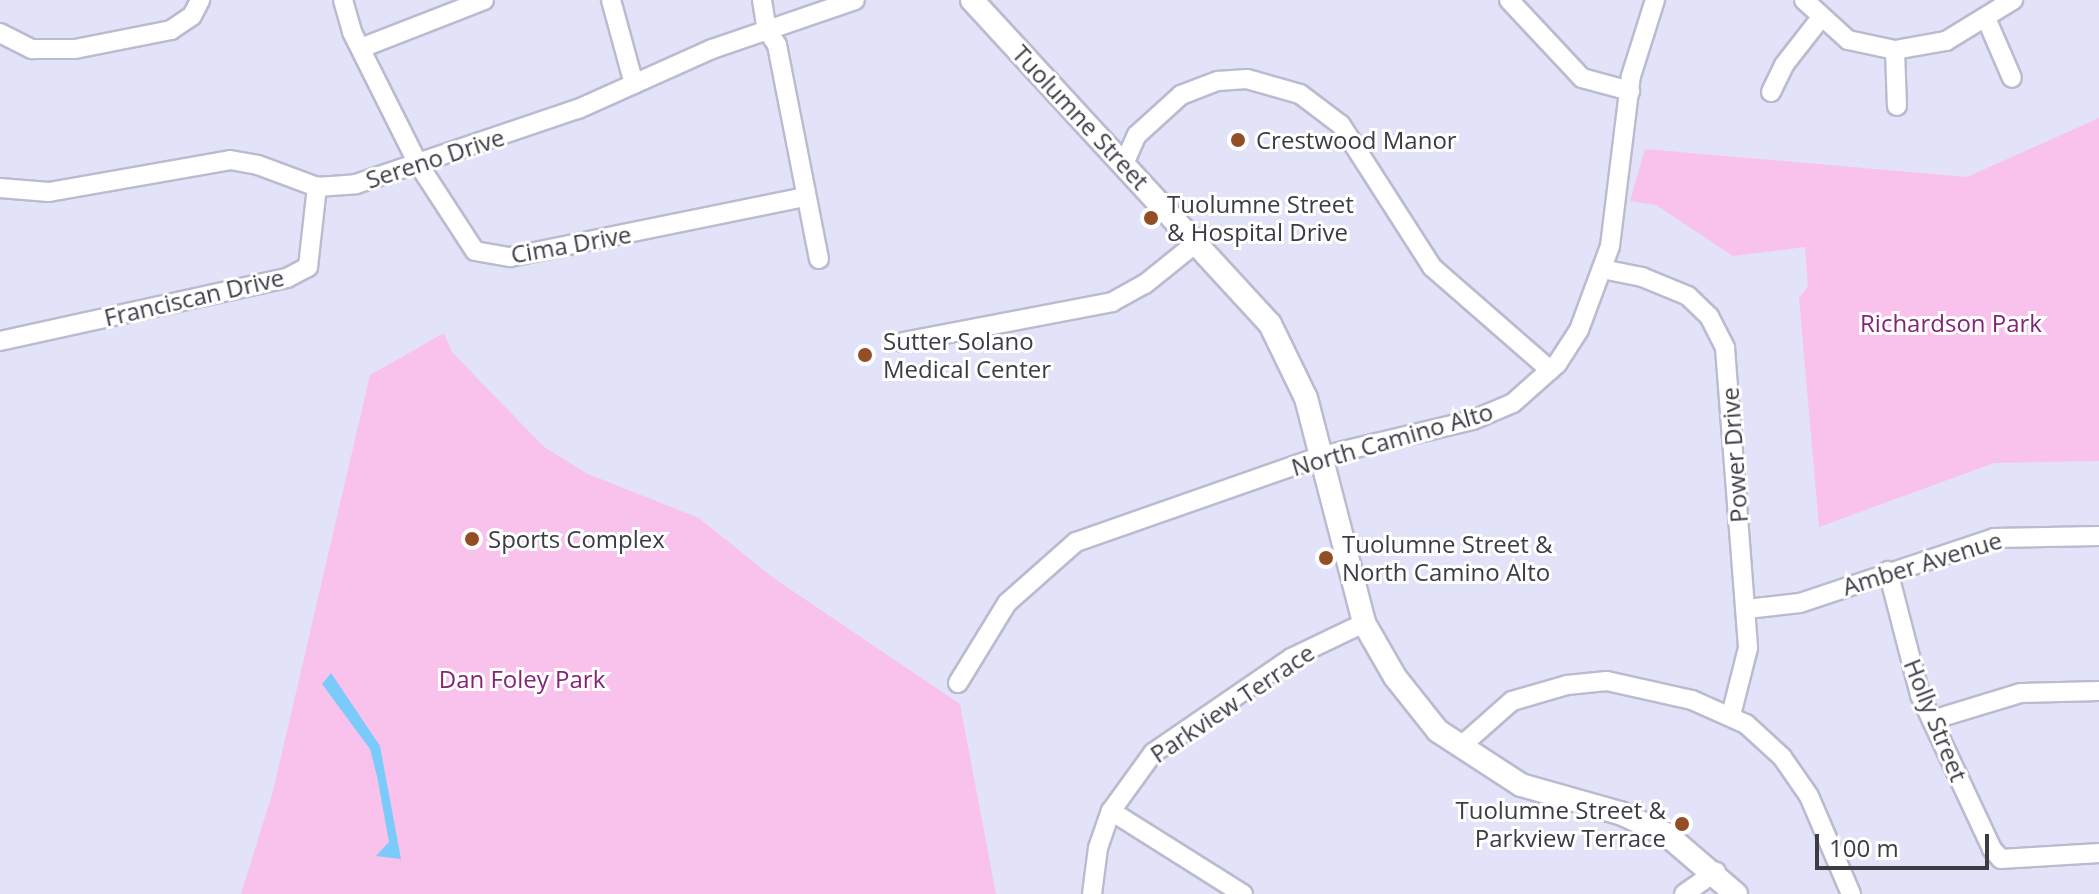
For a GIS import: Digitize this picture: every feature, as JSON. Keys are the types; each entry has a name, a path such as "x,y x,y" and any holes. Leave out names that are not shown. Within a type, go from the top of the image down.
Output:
{"main road":[{"name":"Tuolumne Street","path":"972,0 1270,324 1288,353 1322,456 1364,623 1395,677 1438,731 1521,785 1620,813 1666,834 1716,872 1736,894"}],"street":[{"path":"0,33 32,49 89,47 171,30 192,16 200,0"},
{"name":"Cima Drive","path":"343,0 361,48 417,162 460,232 475,251 488,257 510,257 806,197"},
{"path":"361,48 484,0"},
{"path":"611,0 634,84"},
{"path":"762,0 767,30 777,45 819,259"},
{"name":"Sereno Drive","path":"0,188 49,192 230,160 258,165 317,187 356,184 504,136 767,30 855,0"},
{"path":"1509,0 1582,78 1630,91"},
{"name":"North Camino Alto","path":"958,683 1007,603 1068,547 1117,524 1322,456 1473,420 1513,403 1550,370 1579,330 1602,269 1621,192 1630,91 1641,34 1655,0"},
{"path":"1804,0 1820,19 1848,40 1895,50 1946,41 2013,0"},
{"path":"1986,18 2012,78"},
{"path":"1771,92 1784,65 1820,19"},
{"path":"1895,50 1897,106"},
{"path":"1123,166 1137,135 1181,95 1218,81 1247,79 1300,94 1341,125 1432,267 1550,370"},
{"name":"Franciscan Drive","path":"0,341 287,278 308,267 317,187"},
{"path":"903,342 1112,302 1145,284 1197,242"},
{"name":"Power Drive","path":"1602,269 1642,277 1688,296 1709,316 1725,348 1747,609 1746,665 1731,715"},
{"name":"Amber Avenue","path":"1747,609 1800,603 1994,538 2099,536"},
{"name":"Holly Street","path":"1888,571 1913,676 2001,859 2099,853"},
{"name":"Parkview Terrace","path":"1092,894 1098,848 1111,811 1153,753 1291,658 1364,623"},
{"path":"1460,747 1512,701 1581,683 1641,686 1731,715 1761,736 1799,777 1851,894"},
{"path":"1932,720 2021,693 2099,691"},
{"path":"1111,811 1243,894"},
{"path":"1684,894 1716,872"}],"green space":[{"name":"Richardson Park","path":"2099,118 2099,461 1994,463 1819,527 1799,298 1808,286 1805,247 1733,256 1656,205 1630,201 1645,149 1967,177"},
{"name":"Dan Foley Park","path":"444,333 452,352 544,447 588,474 699,518 775,579 960,704 996,894 241,894 273,791 370,375"}],"water":[{"path":"331,673 380,746 401,859 376,856 389,842 377,776 370,749 322,684"}],"place":[{"name":"Crestwood Manor","path":"1238,140"},
{"name":"Tuolumne Street & Hospital Drive","path":"1151,218"},
{"name":"Sutter Solano Medical Center","path":"865,355"},
{"name":"Sports Complex","path":"472,539"},
{"name":"Tuolumne Street & North Camino Alto","path":"1326,558"},
{"name":"Tuolumne Street & Parkview Terrace","path":"1682,824"}]}
